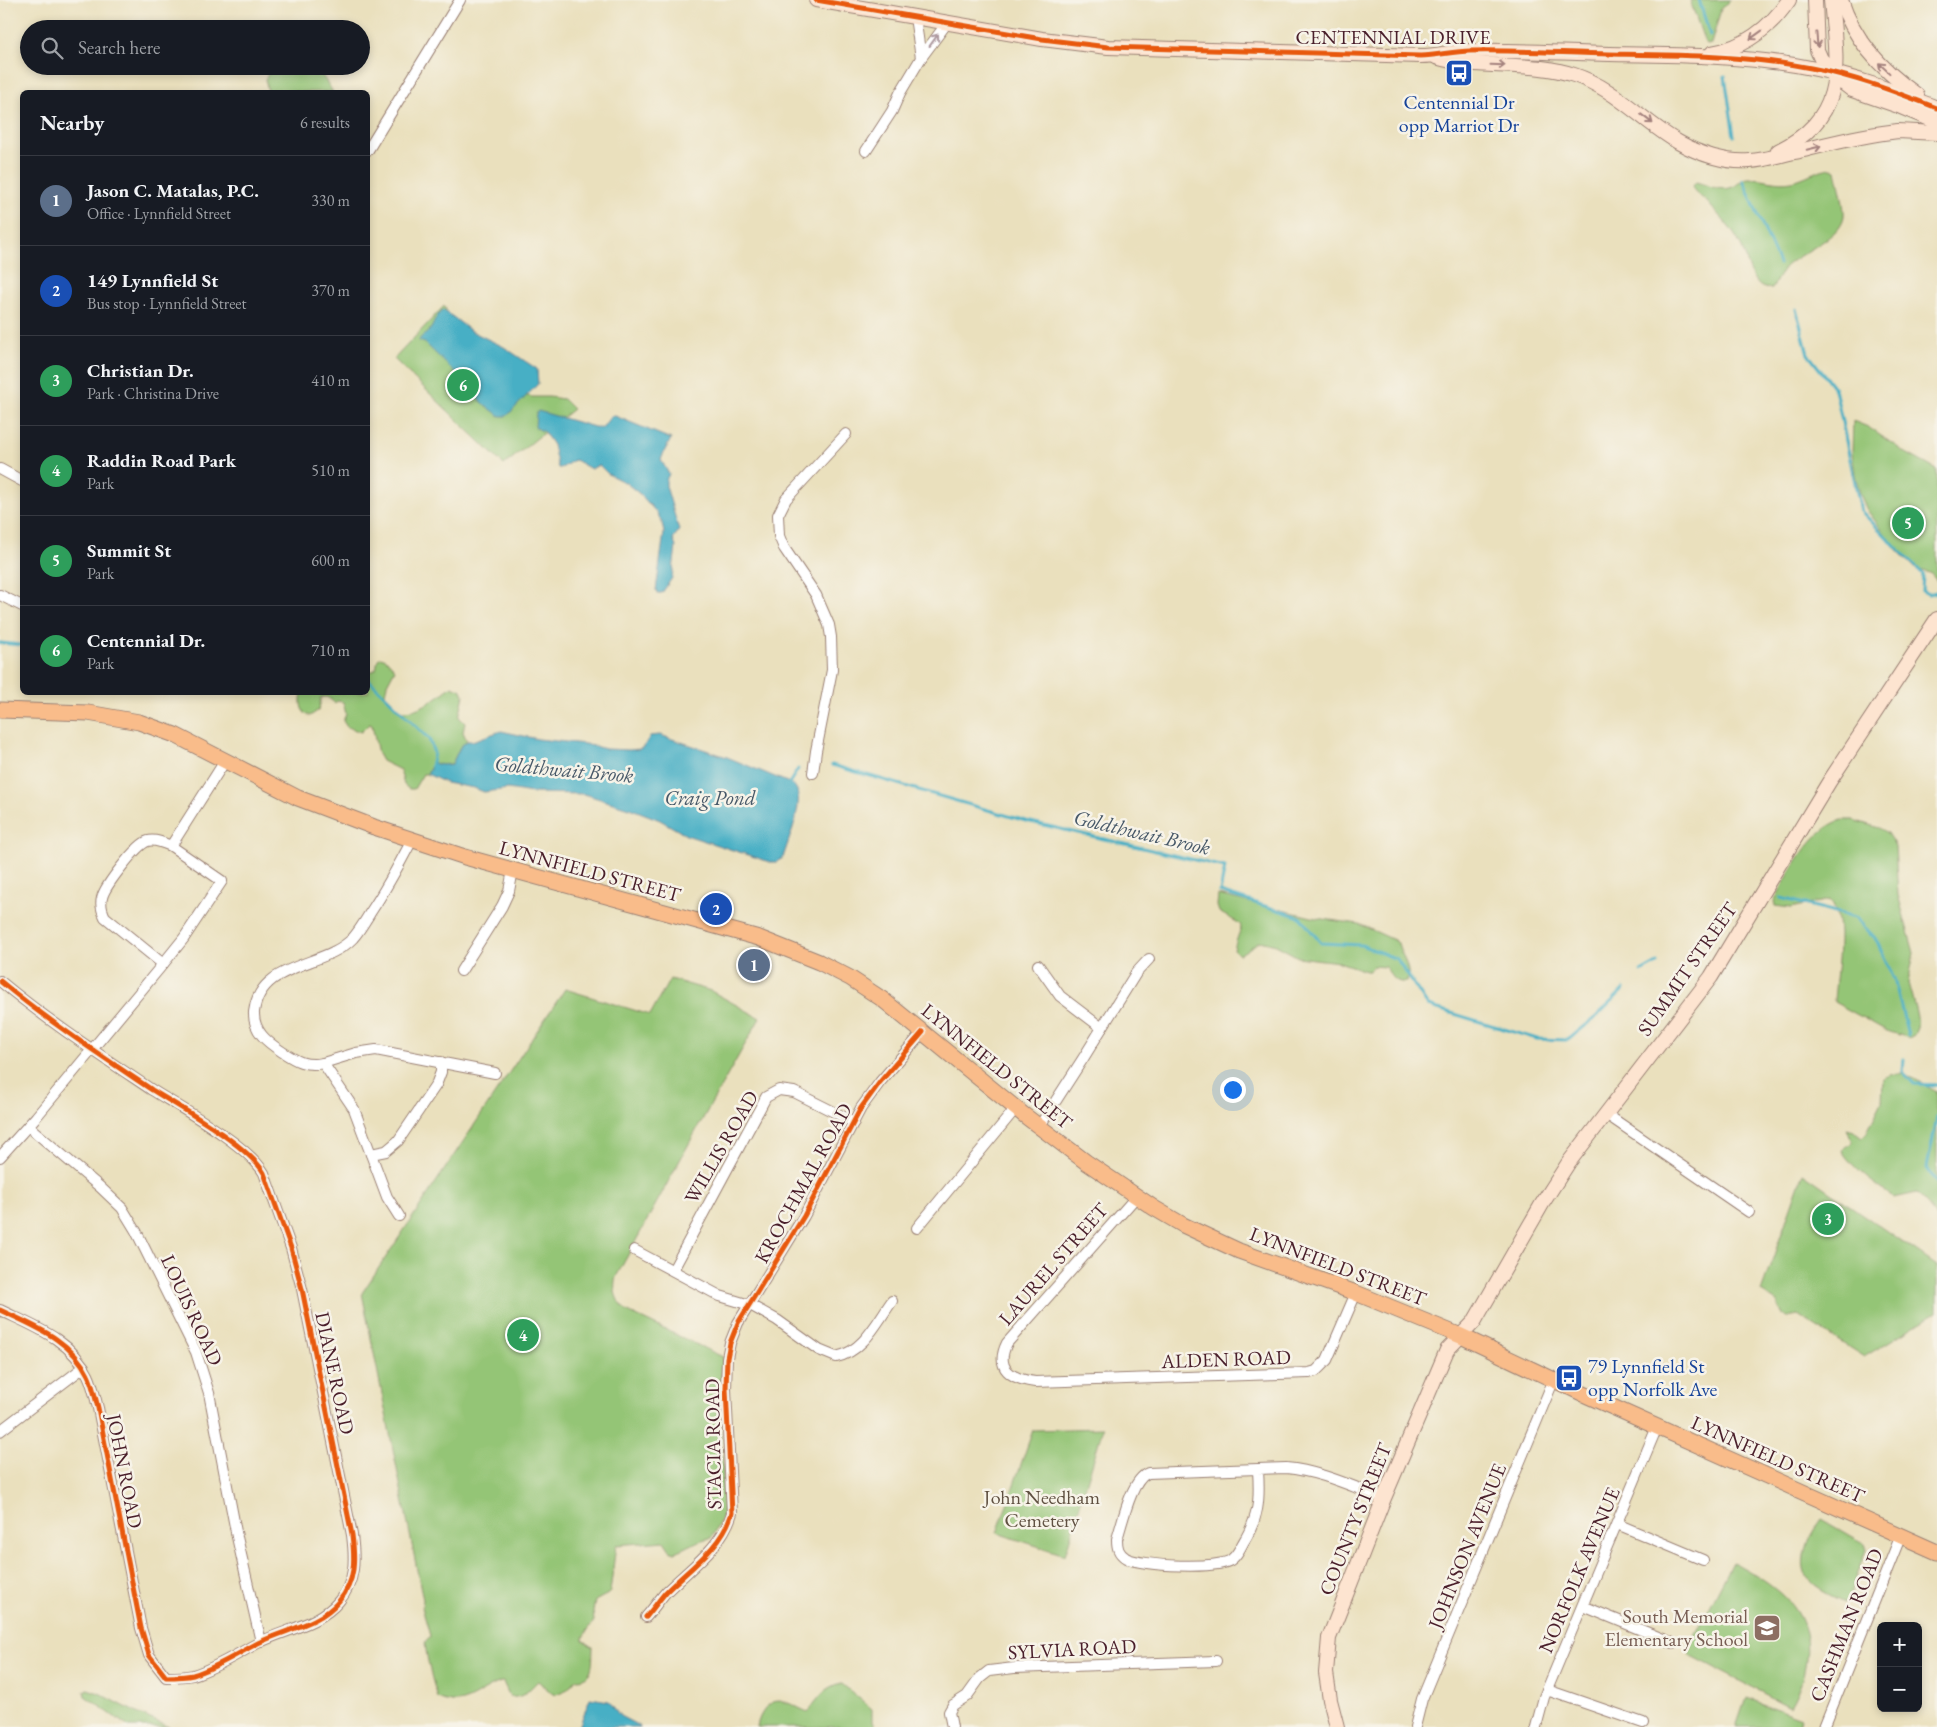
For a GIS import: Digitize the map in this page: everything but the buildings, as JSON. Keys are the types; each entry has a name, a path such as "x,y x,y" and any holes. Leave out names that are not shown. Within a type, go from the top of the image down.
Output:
{"main road":[{"name":"CENTENNIAL DRIVE","path":"816,0 1037,38 1108,47 1433,56 1468,51 1687,56 1778,62 1836,74 1937,108"},
{"path":"1687,56 1723,51 1747,42 1770,24 1789,0"},
{"path":"1815,0 1818,50 1821,59 1843,83 1852,90 1937,122"},
{"path":"1759,160 1798,140 1816,122 1830,99 1836,74 1831,0"},
{"path":"1841,0 1853,30 1877,62 1909,89 1937,108"},
{"name":"CENTENNIAL DRIVE","path":"1433,56 1454,63 1539,67 1565,72 1594,82 1615,95 1678,142 1696,151 1734,161 1759,160 1898,131 1937,133"},
{"name":"SUMMIT STREET","path":"1461,1336 1474,1322 1561,1174 1711,977 1829,782 1937,619"},
{"name":"LYNNFIELD STREET","path":"0,710 88,714 121,718 155,728 175,735 298,798 412,840 465,857 759,938 819,962 850,978 882,999 1039,1127 1136,1197 1168,1217 1218,1242 1356,1293 1461,1336 1657,1427 1937,1552"},
{"name":"COUNTY STREET","path":"1337,1727 1326,1673 1329,1638 1384,1498 1447,1350 1461,1336"}],"street":[{"path":"370,147 460,0"},
{"path":"915,17 921,58"},
{"path":"866,152 892,111 900,93 921,58 947,22"},
{"path":"814,773 816,751 832,670 832,637 816,595 784,548 779,536 778,515 786,499 846,434"},
{"path":"0,469 20,480"},
{"path":"0,595 20,605"},
{"path":"171,846 224,761"},
{"path":"412,840 387,887 354,936 340,948 275,977 267,984 258,999 254,1018 260,1034 275,1047 295,1060 306,1064 323,1063 366,1050 495,1073"},
{"path":"0,1157 92,1050 163,964 184,938 222,881 171,846 148,841 132,854 105,890 101,903 105,917 163,964"},
{"path":"461,971 502,906 513,870"},
{"path":"1039,1127 1136,973 1148,959"},
{"path":"1038,965 1060,996 1102,1028"},
{"name":"DIANE ROAD","path":"0,981 33,1009 236,1146 259,1165 270,1186 291,1248 302,1289 348,1513 354,1551 352,1580 346,1591 331,1609 305,1624 260,1642 206,1670 178,1678 166,1677"},
{"name":"KROCHMAL ROAD","path":"750,1305 804,1216 854,1122 880,1082 923,1032"},
{"path":"371,1154 386,1151 398,1141 436,1086 441,1072 441,1062"},
{"path":"323,1063 354,1109 387,1196 399,1216"},
{"name":"WILLIS ROAD","path":"672,1270 766,1097 779,1090 794,1092 854,1122"},
{"path":"917,1228 1016,1108"},
{"path":"1606,1114 1750,1212"},
{"name":"LOUIS ROAD","path":"28,1126 100,1186 122,1208 136,1231 196,1352 209,1393 260,1642"},
{"name":"LAUREL STREET","path":"1049,1382 1023,1380 1009,1374 1004,1367 1003,1350 1007,1342 1040,1303 1136,1197"},
{"path":"634,1250 720,1296 750,1305 777,1320 819,1350 836,1357 850,1353 863,1342 892,1301"},
{"name":"ALDEN ROAD","path":"1049,1382 1309,1373 1316,1371 1327,1360 1356,1293"},
{"name":"STACIA ROAD","path":"646,1616 664,1594 715,1544 723,1535 728,1525 732,1513 727,1431 727,1358 730,1343 738,1323 750,1305"},
{"name":"JOHN ROAD","path":"0,1310 58,1340 77,1356 91,1382 98,1408 141,1628 149,1655 166,1677"},
{"path":"0,1431 84,1367"},
{"name":"JOHNSON AVENUE","path":"1415,1727 1422,1699 1554,1379"},
{"name":"NORFOLK AVENUE","path":"1536,1727 1539,1711 1547,1690 1657,1427"},
{"path":"1258,1470 1259,1506 1256,1518 1252,1530 1233,1559 1228,1562 1213,1565 1149,1564 1132,1560 1120,1552 1117,1547 1117,1538 1135,1486 1142,1476 1158,1472 1286,1468 1314,1473 1384,1498"},
{"path":"1616,1524 1703,1560"},
{"name":"CASHMAN ROAD","path":"1824,1727 1902,1535"},
{"path":"1583,1606 1673,1643"},
{"name":"SYLVIA ROAD","path":"952,1727 949,1712 953,1705 967,1696 980,1678 989,1671 1014,1668 1216,1661"},
{"path":"1547,1690 1643,1723"}],"green space":[{"path":"1690,0 1731,0 1721,9 1711,44 1707,45 1705,43"},
{"path":"267,75 322,75 332,90 268,90 265,79"},
{"path":"1832,168 1836,170 1844,212 1841,224 1829,237 1787,265 1772,288 1765,288 1755,280 1734,234 1692,187 1696,182 1724,189 1733,187 1749,178 1781,182 1792,181"},
{"path":"444,306 454,325 516,393 532,397 563,399 573,409 504,465 394,359"},
{"path":"1853,421 1868,427 1906,453 1937,470 1937,581 1930,573 1916,569 1898,551 1867,510 1855,475 1852,453"},
{"path":"381,657 386,659 395,669 387,684 385,694 402,711 409,711 422,706 452,686 462,690 464,695 459,717 465,723 463,732 467,741 460,747 452,764 442,765 433,763 427,774 423,774 414,789 409,789 404,785 400,770 382,761 378,754 372,725 369,724 361,732 347,727 343,721 346,714 343,702 337,701 335,703 327,697 321,697 319,710 310,716 304,712 302,707 302,695 370,695 370,671 376,669 378,659"},
{"path":"1842,820 1853,820 1879,828 1887,833 1895,846 1898,895 1914,953 1908,983 1917,1016 1917,1028 1914,1035 1909,1038 1887,1031 1834,1002 1839,934 1838,920 1830,900 1790,908 1775,906 1774,901 1802,853 1820,833"},
{"path":"1218,895 1316,918 1359,924 1394,940 1398,943 1407,967 1407,982 1396,980 1385,967 1373,966 1369,971 1366,971 1339,962 1298,957 1276,945 1260,941 1239,955 1234,950 1241,926 1219,912 1217,906"},
{"path":"670,979 711,991 760,1018 697,1129 615,1282 616,1296 628,1312 723,1357 719,1403 725,1506 721,1520 711,1538 675,1552 670,1550 664,1541 616,1545 610,1592 595,1601 594,1621 583,1637 583,1640 593,1647 591,1669 587,1676 576,1679 568,1689 554,1695 538,1681 523,1695 510,1697 503,1682 501,1682 463,1701 447,1701 438,1698 428,1663 425,1643 430,1636 422,1607 423,1600 362,1293 565,989 650,1015"},
{"path":"1903,1073 1937,1091 1937,1220 1927,1203 1917,1193 1894,1198 1859,1171 1842,1151 1844,1147 1853,1141 1847,1129 1854,1131 1862,1137 1866,1134 1882,1102 1883,1078"},
{"path":"1803,1173 1937,1266 1937,1312 1864,1357 1798,1315 1788,1317 1782,1314 1777,1302 1761,1292"},
{"name":"John Needham Cemetery","path":"1103,1428 1065,1555 997,1533 1033,1430"},
{"path":"1822,1519 1865,1544 1867,1551 1846,1603 1815,1586 1804,1570 1805,1552 1812,1535"},
{"path":"1732,1562 1775,1589 1787,1600 1803,1626 1806,1642 1806,1660 1798,1690 1790,1707 1691,1656 1688,1647"},
{"path":"842,1684 872,1709 872,1722 875,1727 757,1727 761,1715 770,1704 780,1701 786,1702 808,1712 818,1698 826,1691"},
{"path":"88,1689 169,1727 129,1727 85,1696 84,1691"},
{"path":"1747,1698 1801,1718 1798,1727 1737,1727"}],"water":[{"path":"444,310 471,331 504,347 537,369 538,384 507,416 500,416 482,403 470,387 425,343 419,341 430,330 439,314"},
{"path":"538,411 598,428 602,428 611,416 615,416 671,439 661,460 669,474 666,486 679,530 673,539 676,547 672,578 662,593 657,593 656,590 664,533 657,513 641,495 626,483 608,474 599,465 591,469 575,460 558,468 553,445 544,432 535,427"},
{"name":"Craig Pond","path":"501,731 538,739 585,744 606,749 629,750 640,749 650,736 660,735 727,757 792,784 797,789 798,808 783,858 776,862 770,862 686,835 660,820 584,794 532,793 508,789 484,792 474,788 446,783 427,774 433,763 442,765 452,764 460,747 467,741"},
{"path":"590,1698 609,1701 620,1716 641,1727 579,1727"}],"waterway":[{"path":"1699,0 1710,35"},
{"path":"1725,76 1734,136"},
{"path":"1743,180 1779,264"},
{"path":"1796,309 1808,354 1835,389 1861,511 1923,574 1922,591 1928,594 1937,592"},
{"name":"Goldthwait Brook","path":"0,643 20,645"},
{"name":"Goldthwait Brook","path":"370,681 429,739 434,753 431,766 433,767"},
{"name":"Goldthwait Brook","path":"832,765 1026,821 1225,867 1220,892 1300,917 1321,943 1361,945 1397,959 1428,1006 1537,1039 1568,1040 1596,1017 1624,989"},
{"name":"Goldthwait Brook","path":"788,785 798,769"},
{"name":"Goldthwait Brook","path":"1781,898 1855,917 1875,938 1894,978 1908,1035"},
{"name":"Goldthwait Brook","path":"1641,972 1657,963"},
{"name":"Goldthwait Brook","path":"1904,1059 1903,1072 1914,1084 1937,1085"},
{"name":"Goldthwait Brook","path":"1937,1117 1927,1168 1937,1183"}],"cycle path":[{"path":"816,0 1042,39 1108,47 1421,56 1464,51 1522,51 1685,55 1761,60 1843,75 1937,108"},
{"path":"0,981 94,1051 229,1139 256,1162 264,1173 291,1248 302,1289 352,1535 353,1570 349,1586 339,1601 322,1616 258,1643 210,1669 190,1676 166,1677 149,1655 141,1628 98,1408 90,1379 81,1363 61,1343 38,1328 0,1310"},
{"path":"646,1617 666,1592 713,1547 721,1536 732,1513 726,1389 727,1358 730,1343 738,1323 804,1216 861,1108 880,1082 923,1032"}],"place":[{"name":"Centennial Dr opp Marriot Dr","path":"1459,73"},
{"name":"Centennial Dr.","path":"463,385"},
{"name":"Summit St","path":"1908,523"},
{"name":"149 Lynnfield St","path":"716,909"},
{"name":"Jason C. Matalas, P.C.","path":"754,965"},
{"name":"Christian Dr.","path":"1828,1219"},
{"name":"Raddin Road Park","path":"523,1335"},
{"name":"79 Lynnfield St opp Norfolk Ave","path":"1569,1378"},
{"name":"South Memorial Elementary School","path":"1767,1628"}]}
